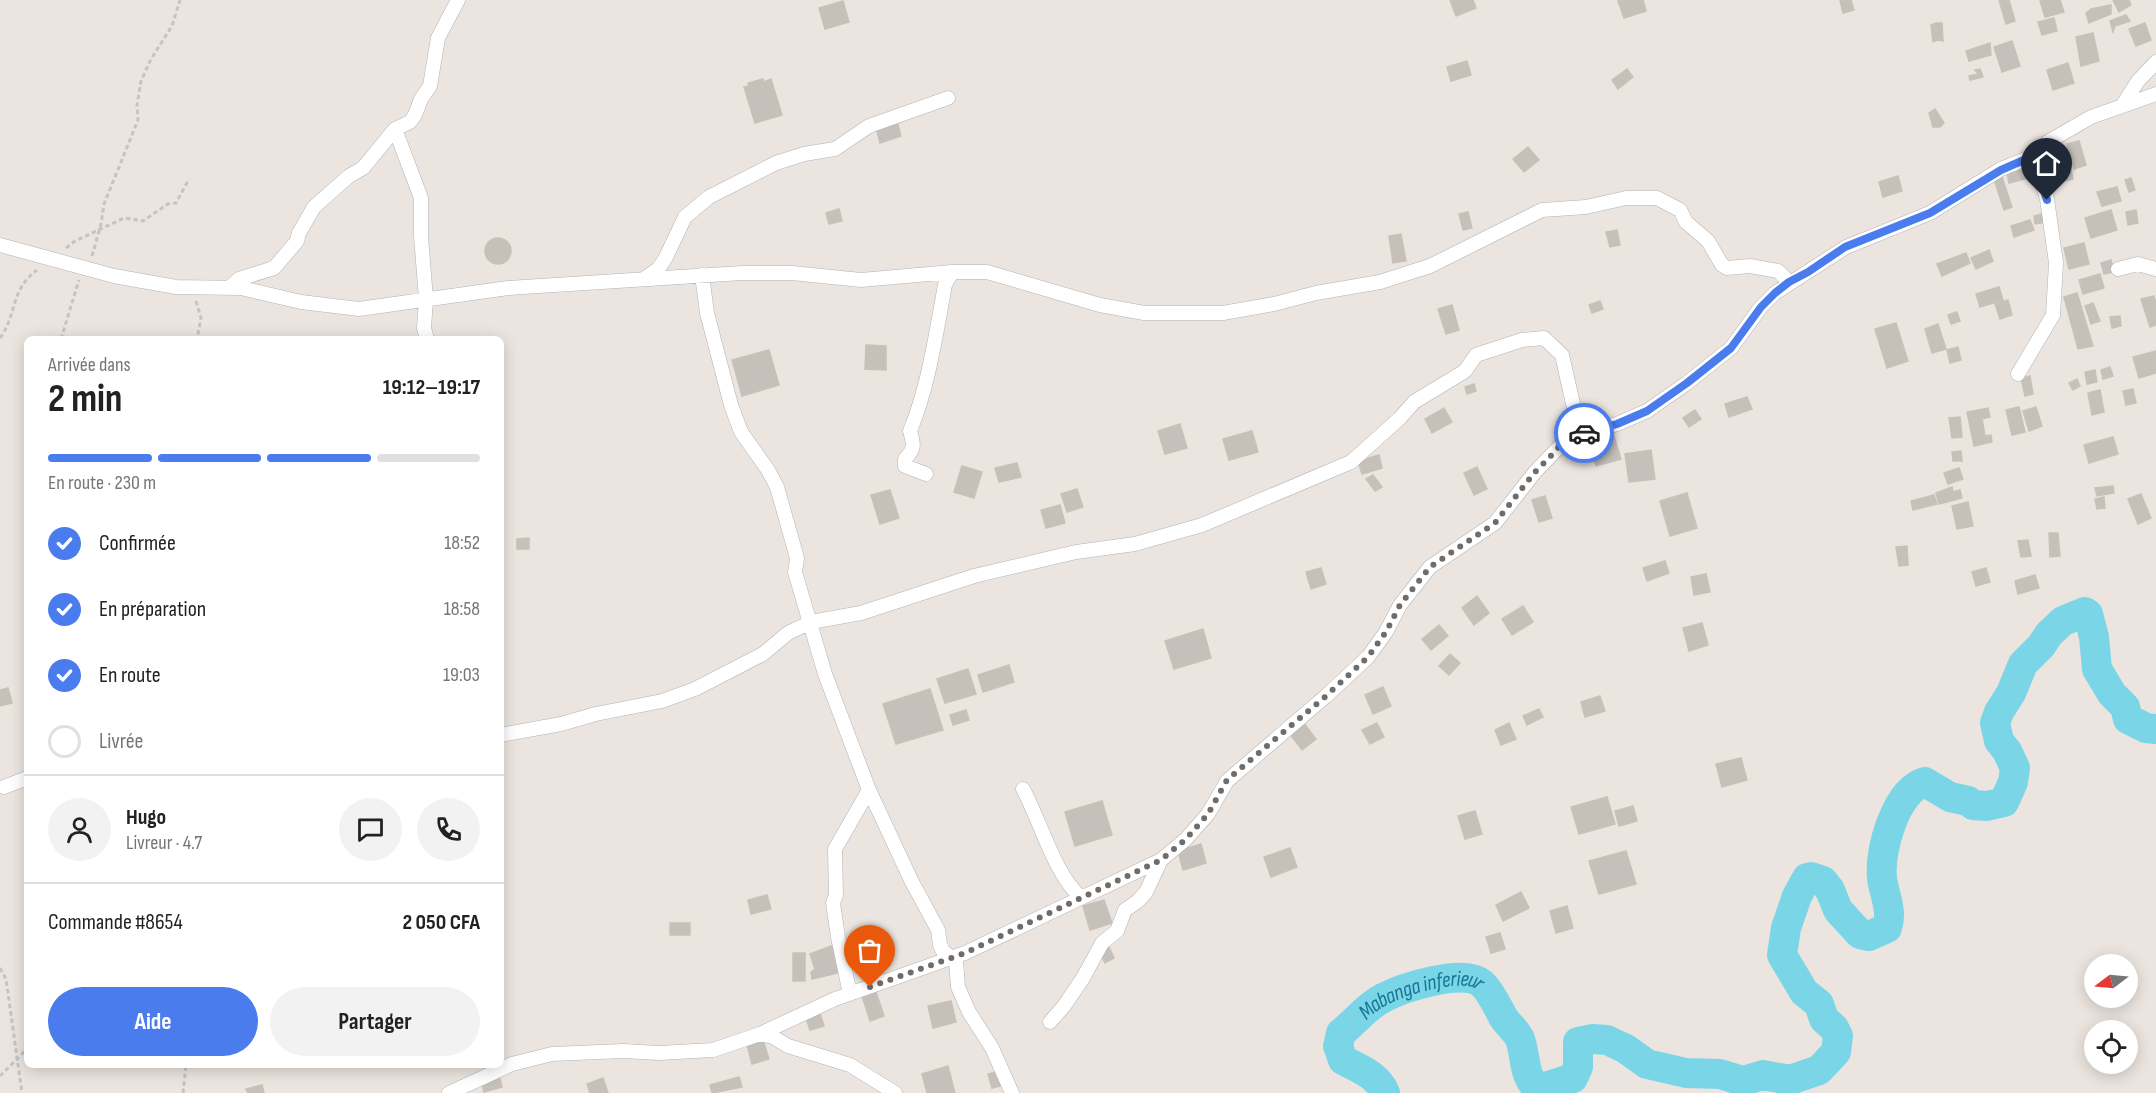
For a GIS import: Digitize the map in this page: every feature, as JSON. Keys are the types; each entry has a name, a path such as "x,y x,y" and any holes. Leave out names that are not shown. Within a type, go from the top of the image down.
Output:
{"street":[{"path":"229,288 239,279 273,268 297,241 299,232 314,207 349,176 363,168 395,129 410,122 415,116 421,99 430,86 438,38 458,0"},
{"path":"2122,106 2138,81 2156,63"},
{"path":"504,1068 552,1054 713,1050 760,1034 850,994 952,957 1161,860 1186,839 1208,814 1227,780 1368,657 1386,632 1400,605 1430,567 1495,523 1535,472 1559,447 1580,435 1617,424 1647,411 1731,348 1761,307 1789,282 1845,247 1930,213 2001,170 2033,156 2046,144 2091,117 2156,94"},
{"path":"644,279 658,269 665,259 686,217 709,197 776,163 804,154 835,149 868,126 948,98"},
{"path":"395,129 421,198 421,236 426,299 424,328 426,336"},
{"path":"2018,374 2053,315 2056,263 2053,233 2047,200 2033,156"},
{"path":"0,245 114,276 176,287 241,288 301,303 359,309 508,288 702,275 792,273 861,280 952,272 987,272 1100,305 1144,313 1223,313 1380,282 1430,266 1542,210 1586,207 1626,198 1657,198 1680,210 1686,222 1708,241 1722,265 1727,267 1750,266 1778,271 1789,282"},
{"path":"2118,269 2138,264 2156,269"},
{"path":"926,474 905,466 905,459 913,451 914,443 910,431 928,371 945,285 952,272"},
{"path":"702,275 707,313 731,405 741,432 777,487 797,558 795,572 825,674 869,790 911,880 938,930 943,951 956,961 958,987 969,1012 992,1048 1012,1093"},
{"path":"504,734 662,700 695,689 763,654 789,633 811,622 861,614 974,576 1076,552 1135,544 1203,525 1351,462 1400,418 1414,402 1465,371 1476,355 1522,340 1544,338 1562,355 1580,435"},
{"path":"4,787 24,779"},
{"path":"1023,789 1061,872 1071,889 1081,897"},
{"path":"850,994 837,937 833,903 836,895 835,849 869,790"},
{"path":"1050,1022 1083,978 1102,943 1117,931 1125,910 1146,892 1161,860"},
{"path":"760,1034 773,1037 788,1046 850,1065 895,1093"},
{"path":"449,1093 503,1068"}],"path":[{"path":"62,336 83,268 94,254 104,204 138,120 136,105 141,81 151,59 172,27 180,0"},
{"path":"0,338 19,290 26,279 75,241 124,218 142,221 168,204 176,203 189,179"},
{"path":"193,287 201,318 198,336"},
{"path":"0,968 6,979 22,1093"},
{"path":"0,1076 24,1052"},
{"path":"183,1093 186,1068"}],"building":[{"path":"1450,0 1473,0 1476,8 1456,16"},
{"path":"1643,0 1646,11 1624,18 1618,1"},
{"path":"1840,0 1851,0 1854,10 1843,13"},
{"path":"1999,0 2009,0 2015,21 2006,24"},
{"path":"2060,0 2064,12 2045,17 2040,1"},
{"path":"2113,0 2129,0 2131,5 2119,12"},
{"path":"843,1 849,22 825,29 819,8"},
{"path":"2111,5 2111,14 2089,23 2086,13 2091,9"},
{"path":"2126,15 2130,21 2115,26 2113,32 2110,21"},
{"path":"2054,18 2057,31 2042,35 2038,22"},
{"path":"1942,23 1943,41 1933,42 1931,25"},
{"path":"2145,23 2151,40 2136,46 2129,29"},
{"path":"2093,33 2099,61 2081,66 2076,37"},
{"path":"2012,41 2020,66 2002,72 1994,47"},
{"path":"1990,43 1991,55 1969,61 1966,51"},
{"path":"1467,61 1471,75 1451,81 1447,67"},
{"path":"2068,63 2074,83 2053,90 2047,70"},
{"path":"1627,69 1633,77 1618,89 1612,80"},
{"path":"1980,69 1983,77 1970,80 1969,76 1978,74 1975,70"},
{"path":"763,79 764,82 771,79 782,115 755,123 744,87 749,86 748,83"},
{"path":"1935,109 1944,123 1940,127 1933,127 1929,113"},
{"path":"897,121 901,136 880,143 876,127"},
{"path":"2079,141 2086,165 2074,169 2067,144"},
{"path":"1528,147 1539,160 1524,172 1513,159"},
{"path":"2035,166 2037,176 2009,183 2007,172"},
{"path":"2071,170 2073,179 2056,183 2053,175"},
{"path":"1898,176 1902,191 1883,197 1879,182"},
{"path":"2002,177 2012,207 2004,210 1994,179"},
{"path":"2131,178 2135,190 2129,192 2125,180"},
{"path":"2117,187 2121,201 2102,206 2097,192"},
{"path":"839,209 842,221 829,224 826,213"},
{"path":"2111,210 2117,230 2091,238 2085,218"},
{"path":"2136,210 2138,223 2128,225 2126,212"},
{"path":"1468,212 1472,228 1463,230 1459,214"},
{"path":"2046,213 2048,222 2035,224 2034,216"},
{"path":"2030,220 2034,230 2014,237 2011,226"},
{"path":"1617,230 1620,245 1610,247 1606,232"},
{"path":"1401,234 1406,261 1393,263 1389,236"},
{"path":"498,238 507,242 511,251 507,260 498,264 489,260 485,251 489,242"},
{"path":"2084,243 2089,264 2069,269 2064,248"},
{"path":"1989,250 1993,261 1976,269 1971,258"},
{"path":"1966,253 1970,263 1942,276 1937,264"},
{"path":"2111,260 2114,272 2104,274 2101,263"},
{"path":"2100,274 2104,288 2083,294 2079,280"},
{"path":"1999,287 2003,300 1980,307 1976,294"},
{"path":"2077,293 2093,346 2078,349 2064,297"},
{"path":"2154,296 2156,325 2150,327 2141,299"},
{"path":"2008,300 2012,315 2000,319 1995,304"},
{"path":"1600,301 1603,309 1592,313 1589,305"},
{"path":"2093,303 2100,321 2091,324 2085,306"},
{"path":"1452,305 1459,330 1446,334 1438,309"},
{"path":"1957,312 1960,321 1951,324 1948,315"},
{"path":"2120,316 2121,326 2112,328 2110,317"},
{"path":"1896,323 1908,361 1887,368 1875,329"},
{"path":"1938,324 1946,349 1932,353 1925,329"},
{"path":"866,345 886,346 886,370 865,369"},
{"path":"1958,347 1961,360 1950,363 1947,350"},
{"path":"769,350 779,385 742,396 732,360"},
{"path":"2156,351 2156,373 2139,378 2133,357"},
{"path":"2110,367 2113,376 2103,379 2101,370"},
{"path":"2095,370 2097,382 2087,384 2085,372"},
{"path":"2030,376 2033,394 2025,396 2021,378"},
{"path":"2077,379 2080,386 2073,390 2069,383"},
{"path":"1474,384 1476,391 1467,394 1465,387"},
{"path":"2133,389 2136,403 2126,405 2123,391"},
{"path":"2100,390 2104,412 2092,415 2088,393"},
{"path":"1747,397 1752,409 1729,417 1725,404"},
{"path":"2019,407 2025,432 2012,435 2006,410"},
{"path":"2036,407 2042,426 2029,431 2023,411"},
{"path":"1444,408 1452,422 1432,433 1425,419"},
{"path":"1988,408 1990,417 1982,419 1985,436 1991,435 1992,442 1974,446 1967,412"},
{"path":"1695,410 1701,419 1689,427 1683,418"},
{"path":"1960,417 1962,437 1952,438 1949,418"},
{"path":"1180,424 1187,448 1165,454 1158,431"},
{"path":"1612,430 1621,459 1596,466 1587,437"},
{"path":"1252,431 1258,452 1229,460 1223,439"},
{"path":"2113,437 2118,454 2089,463 2084,445"},
{"path":"1651,450 1655,479 1629,482 1625,454"},
{"path":"1961,451 1962,461 1953,461 1952,452"},
{"path":"1379,455 1382,468 1362,474 1358,461"},
{"path":"1017,463 1021,477 999,482 995,468"},
{"path":"962,466 982,472 974,498 954,492"},
{"path":"1477,467 1487,489 1474,495 1464,473"},
{"path":"1959,468 1963,479 1948,484 1944,473"},
{"path":"1373,475 1382,487 1375,491 1366,479"},
{"path":"2113,486 2114,493 2097,496 2095,488"},
{"path":"1952,487 1953,492 1960,490 1962,498 1939,504 1936,493"},
{"path":"1077,489 1083,507 1067,512 1061,494"},
{"path":"890,490 899,518 880,524 871,495"},
{"path":"1687,493 1697,528 1670,536 1660,501"},
{"path":"2141,494 2151,518 2138,524 2128,499"},
{"path":"1934,495 1937,504 1913,510 1911,501"},
{"path":"1545,496 1552,518 1539,522 1532,500"},
{"path":"2104,497 2105,508 2097,509 2095,499"},
{"path":"1968,502 1973,526 1957,529 1952,506"},
{"path":"1060,505 1065,523 1046,528 1041,510"},
{"path":"2049,533 2058,533 2060,556 2050,557"},
{"path":"529,538 529,549 517,549 517,539"},
{"path":"2028,540 2031,556 2021,557 2018,541"},
{"path":"1907,546 1908,565 1899,566 1896,547"},
{"path":"1665,561 1669,573 1647,581 1643,568"},
{"path":"1321,568 1326,584 1311,589 1306,572"},
{"path":"1986,568 1990,582 1976,586 1972,572"},
{"path":"1706,574 1710,592 1694,595 1691,577"},
{"path":"2035,575 2039,588 2018,594 2015,581"},
{"path":"1477,596 1489,613 1474,625 1462,608"},
{"path":"1523,606 1533,622 1512,635 1502,619"},
{"path":"1702,623 1708,645 1689,651 1683,628"},
{"path":"1439,625 1448,636 1431,650 1422,639"},
{"path":"1203,629 1211,658 1174,669 1165,641"},
{"path":"1450,654 1460,663 1449,675 1439,666"},
{"path":"1009,665 1014,682 983,692 978,675"},
{"path":"968,669 976,694 945,703 937,679"},
{"path":"1383,687 1391,706 1373,714 1365,695"},
{"path":"8,688 12,703 0,706 0,690"},
{"path":"930,689 943,730 896,744 883,704"},
{"path":"1600,696 1605,711 1585,717 1581,702"},
{"path":"1539,709 1543,717 1527,725 1523,716"},
{"path":"966,710 969,720 953,725 950,715"},
{"path":"1303,722 1316,739 1302,750 1289,733"},
{"path":"1377,723 1384,737 1370,744 1362,730"},
{"path":"1509,723 1516,739 1501,745 1495,730"},
{"path":"1741,758 1747,780 1722,787 1716,764"},
{"path":"1607,797 1615,824 1579,834 1571,807"},
{"path":"1102,801 1112,835 1075,846 1065,812"},
{"path":"1633,806 1637,821 1619,826 1615,811"},
{"path":"1475,811 1482,834 1465,839 1458,816"},
{"path":"1201,844 1206,863 1183,870 1178,851"},
{"path":"1290,848 1297,867 1271,877 1264,857"},
{"path":"1626,851 1636,884 1599,894 1589,861"},
{"path":"1521,892 1529,908 1503,921 1496,905"},
{"path":"767,895 771,909 751,914 748,900"},
{"path":"1104,900 1112,923 1090,930 1083,906"},
{"path":"1567,906 1573,928 1556,933 1550,911"},
{"path":"670,923 690,923 690,935 670,935"},
{"path":"1500,933 1505,949 1491,953 1486,937"},
{"path":"834,945 842,972 812,979 811,972 815,969 810,954"},
{"path":"1109,947 1114,958 1105,963 1099,951"},
{"path":"793,953 805,953 805,981 793,981"},
{"path":"876,992 884,1016 870,1021 862,996"},
{"path":"951,1001 956,1022 933,1028 928,1006"},
{"path":"820,1014 824,1026 810,1030 806,1018"},
{"path":"763,1040 769,1059 752,1064 747,1045"},
{"path":"948,1066 955,1093 927,1093 922,1074"},
{"path":"1000,1071 1004,1085 992,1088 988,1074"},
{"path":"499,1075 502,1087 484,1092 481,1080"},
{"path":"739,1077 742,1087 712,1093 710,1085"},
{"path":"603,1078 608,1093 590,1093 587,1084"},
{"path":"262,1085 264,1093 248,1093 246,1089"}],"waterway":[{"name":"Mabanga inferieur","path":"1385,1093 1373,1077 1343,1060 1338,1046 1341,1033 1383,998 1432,981 1461,978 1472,979 1487,989 1503,1017 1518,1036 1530,1079 1539,1089 1573,1078 1578,1067 1578,1042 1593,1039 1607,1040 1626,1049 1647,1064 1686,1073 1720,1074 1743,1081 1763,1075 1790,1080 1819,1070 1836,1052 1838,1036 1834,1028 1824,1019 1819,1004 1804,992 1782,955 1786,928 1797,896 1807,878 1823,881 1830,890 1838,910 1860,934 1869,936 1887,928 1889,909 1882,878 1883,852 1898,809 1906,796 1915,787 1925,782 1950,797 1968,801 1973,805 1987,806 2004,802 2013,782 2015,768 1999,741 1995,723 2023,664 2063,621 2085,612 2088,614 2094,637 2097,669 2112,694 2125,707 2128,719 2146,728 2156,729"}],"way so far":[{"path":"870,987 965,953 1161,860 1186,839 1208,814 1227,780 1368,657 1386,632 1400,605 1430,567 1495,523 1535,472 1559,447 1584,433"}],"route":[{"path":"1584,433 1617,424 1647,411 1687,383 1731,348 1761,307 1775,293 1845,247 1930,213 2001,170 2033,156 2047,200"}]}
